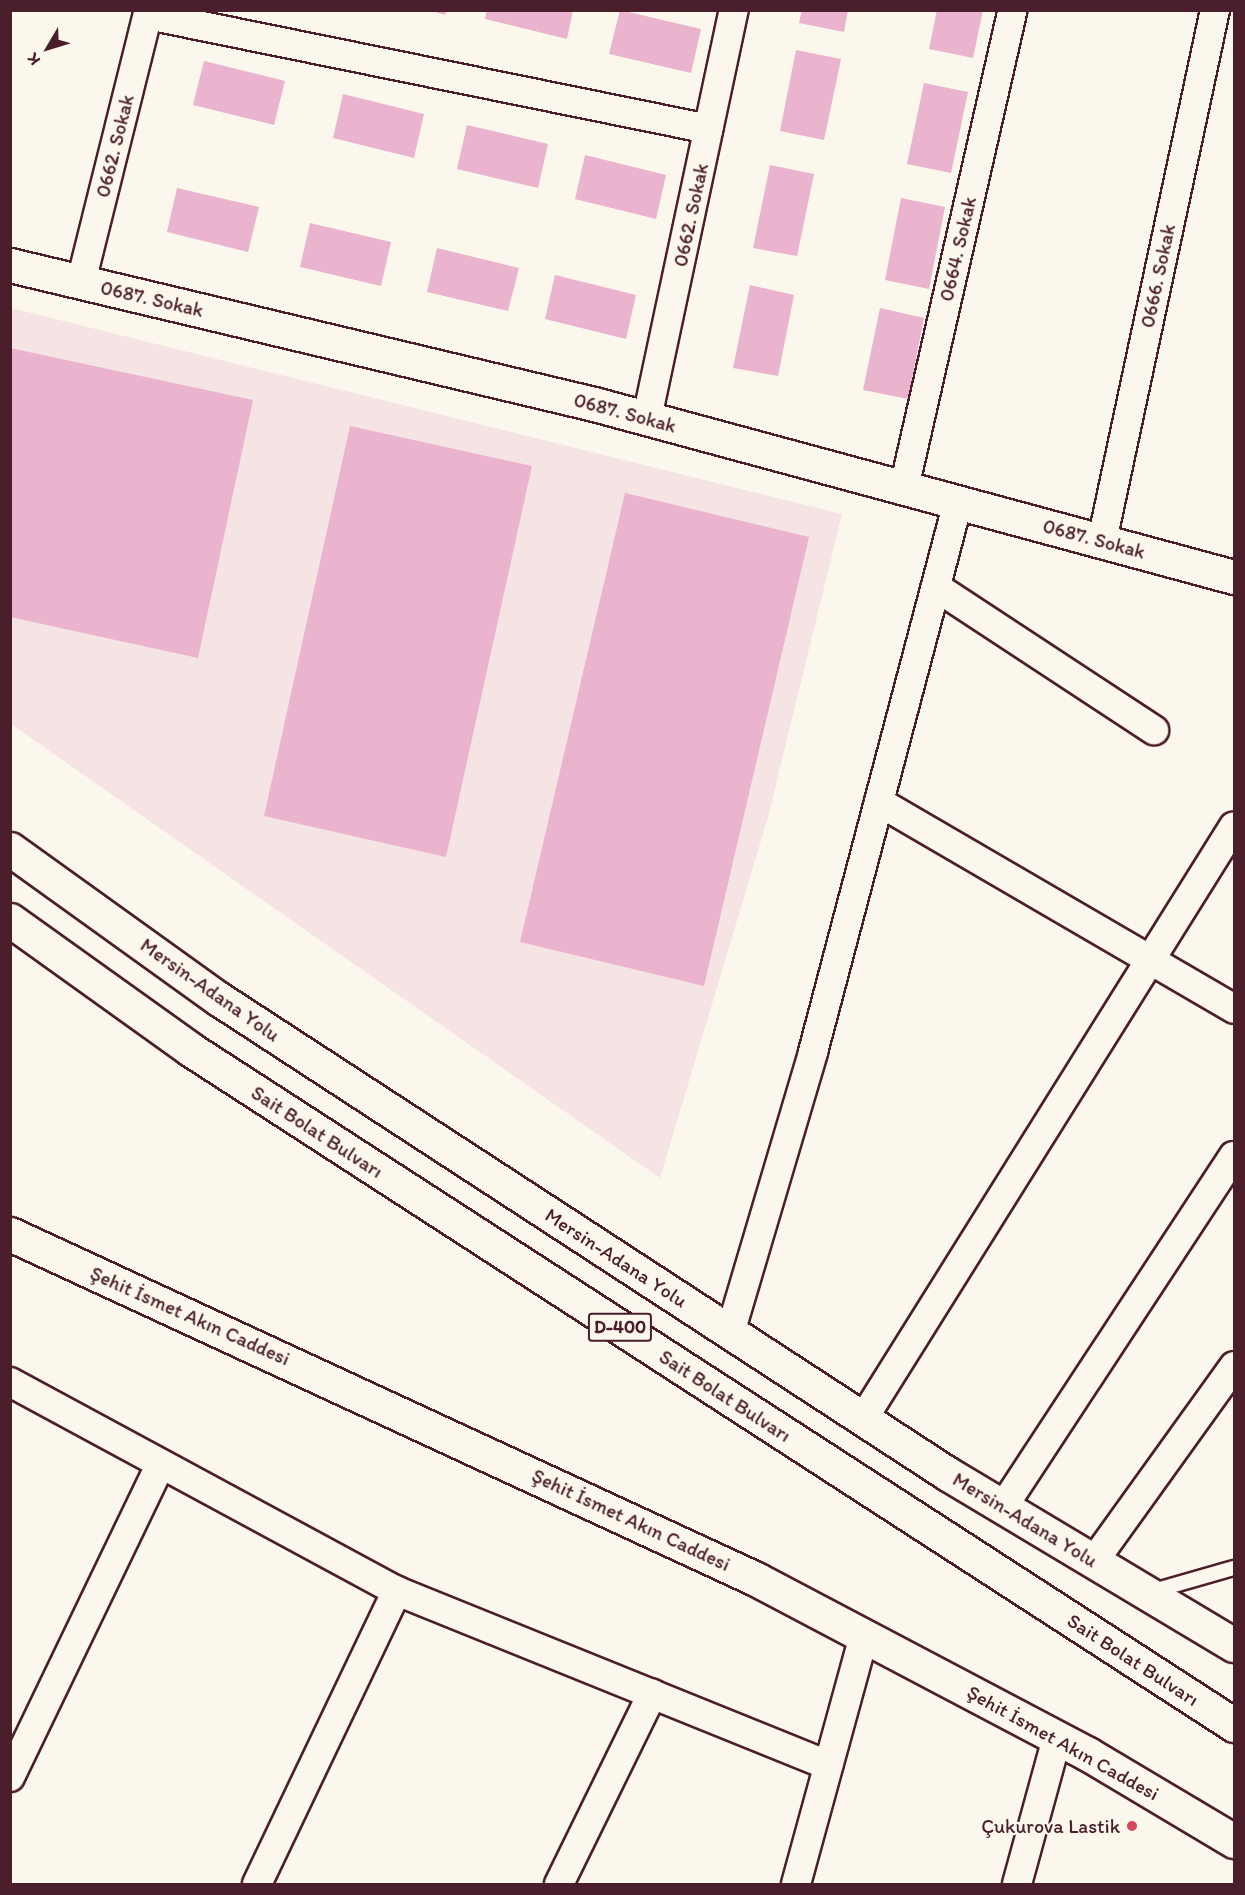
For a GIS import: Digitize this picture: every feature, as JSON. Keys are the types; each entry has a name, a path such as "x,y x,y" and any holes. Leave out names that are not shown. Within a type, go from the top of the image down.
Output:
{"main road":[{"name":"0687. Sokak","path":"10,266 647,418 1234,577"},
{"name":"Mersin-Adana Yolu","path":"10,849 219,999 730,1333 1003,1507 1234,1645"},
{"name":"Sait Bolat Bulvarı","path":"14,931 190,1049 1234,1725"},
{"name":"Şehit İsmet Akın Caddesi","path":"10,1234 734,1569 1058,1738 1234,1840"}],"street":[{"name":"0662. Sokak","path":"647,418 734,10"},
{"name":"0664. Sokak","path":"904,488 1012,10"},
{"name":"0666. Sokak","path":"1102,541 1215,10"},
{"name":"0662. Sokak","path":"81,282 149,13"},
{"path":"149,13 709,129"},
{"path":"730,1333 879,802 958,502"},
{"path":"936,587 1154,730"},
{"path":"879,802 1234,1009"},
{"path":"863,1419 1234,826"},
{"path":"1003,1507 1234,1156"},
{"path":"1094,1561 1234,1366"},
{"path":"10,1382 160,1466 397,1591 828,1765"},
{"path":"10,1777 160,1466"},
{"path":"257,1884 397,1591"},
{"path":"796,1884 864,1636"},
{"path":"559,1884 652,1694"},
{"path":"1017,1884 1058,1738"}],"lane":[{"path":"1147,1593 1234,1568"}],"shaded area":[{"path":"11,308 842,514 768,817 660,1178 11,724"}],"building":[{"path":"429,10 447,10 445,15"},
{"path":"487,10 573,10 567,39 485,19"},
{"path":"620,10 701,29 691,73 609,54"},
{"path":"802,10 848,10 844,32 799,23"},
{"path":"937,10 983,10 973,58 929,49"},
{"path":"796,50 841,59 824,140 780,131"},
{"path":"204,61 285,81 274,125 193,105"},
{"path":"924,83 968,92 951,173 907,164"},
{"path":"343,94 424,114 414,158 333,138"},
{"path":"467,125 548,144 538,188 457,169"},
{"path":"585,155 666,175 656,219 575,199"},
{"path":"770,165 814,174 797,256 753,248"},
{"path":"177,188 259,207 248,252 167,232"},
{"path":"901,198 945,207 929,289 885,280"},
{"path":"310,223 391,242 381,286 300,267"},
{"path":"437,248 519,268 508,311 427,292"},
{"path":"555,275 636,295 626,339 545,319"},
{"path":"750,285 794,295 778,376 733,368"},
{"path":"880,308 924,318 908,399 863,390"},
{"path":"10,348 253,400 198,658 10,617"},
{"path":"350,426 532,466 446,857 264,816"},
{"path":"625,493 809,537 704,986 520,942"}],"place":[{"name":"Çukurova Lastik","path":"1132,1826"}]}
